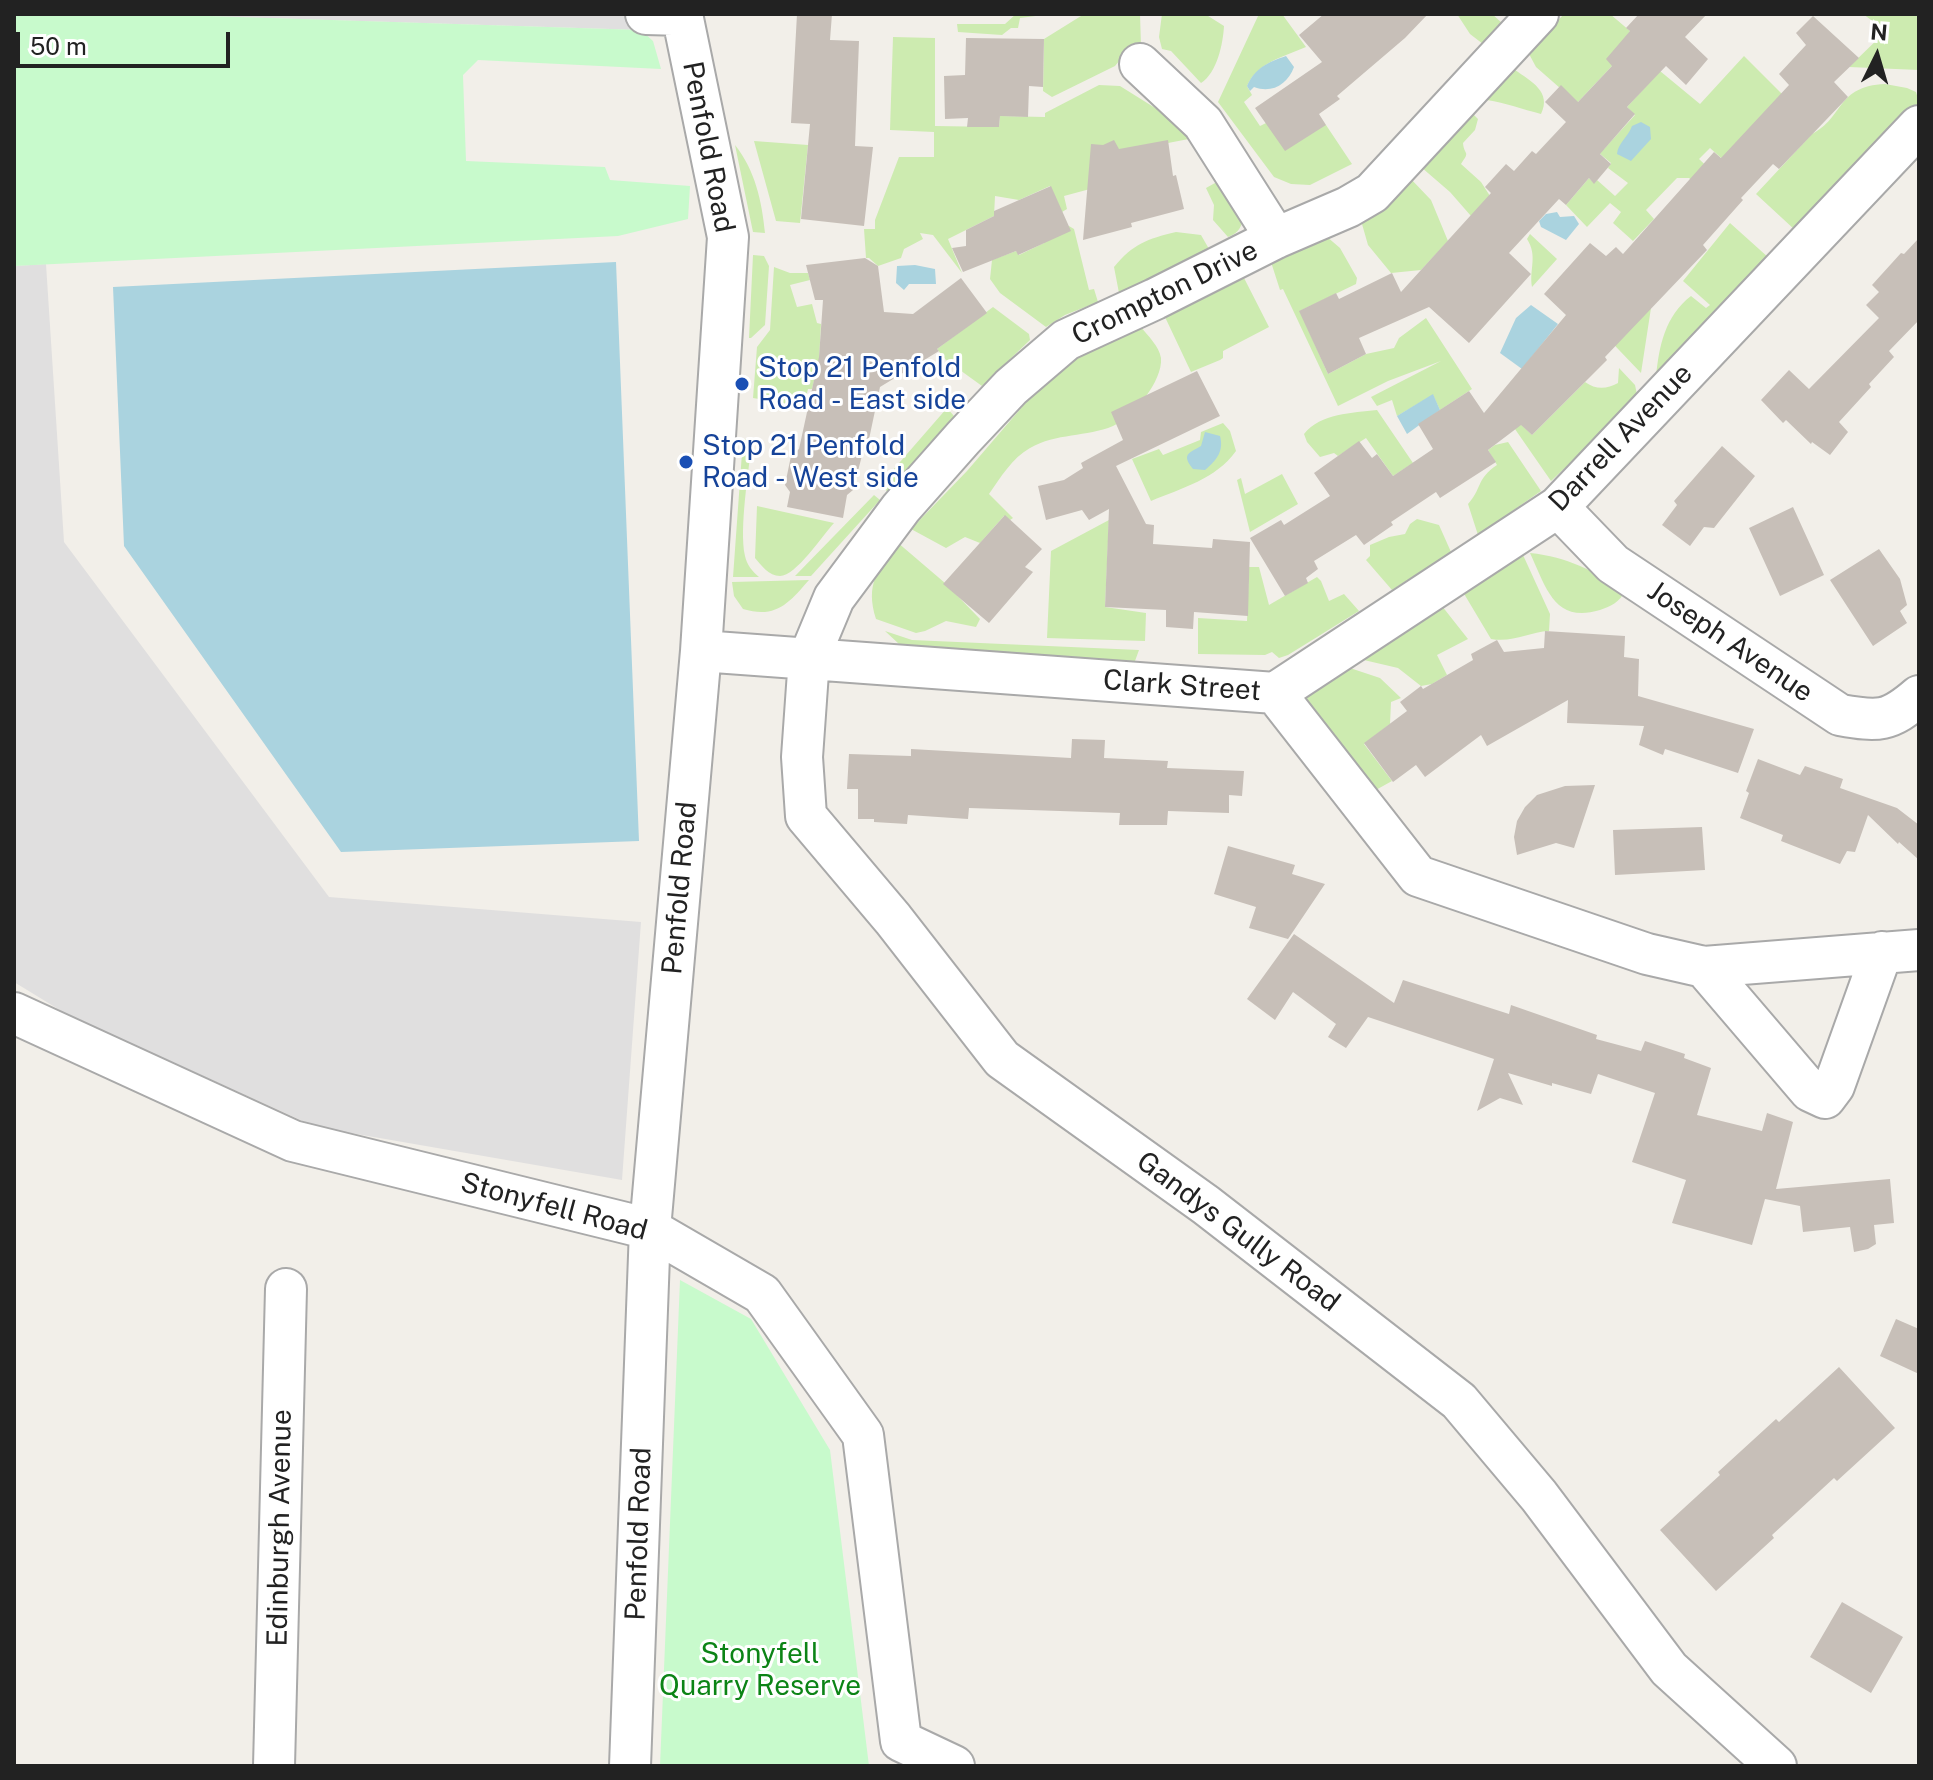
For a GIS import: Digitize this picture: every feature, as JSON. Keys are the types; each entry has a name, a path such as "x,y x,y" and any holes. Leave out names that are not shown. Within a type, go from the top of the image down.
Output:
{"street":[{"path":"646,14 682,14"},
{"name":"Penfold Road","path":"630,1766 650,1229 701,651 728,237 682,14"},
{"name":"Crompton Drive","path":"809,658 840,589 901,508 1011,387 1066,340 1372,193 1538,14"},
{"path":"1140,64 1203,123 1276,238"},
{"name":"Darrell Avenue","path":"1275,693 1558,507 1919,126"},
{"name":"Joseph Avenue","path":"1558,507 1613,564 1840,715 1868,720 1897,715 1919,696"},
{"name":"Clark Street","path":"701,651 1275,693 1418,876 1647,954 1704,967 1900,951"},
{"name":"Gandys Gully Road","path":"809,658 802,757 806,816 893,919 1002,1059 1206,1205 1459,1401 1539,1496 1669,1669 1776,1766"},
{"name":"Clark Street","path":"1704,967 1810,1091 1825,1098 1834,1086 1900,951"},
{"name":"Stonyfell Road","path":"14,1013 293,1141 650,1229 762,1294 863,1435 901,1753 954,1766"},
{"name":"Edinburgh Avenue","path":"274,1766 286,1289"}],"shaded area":[{"path":"140,14 641,14 641,30"},
{"path":"46,264 64,542 329,897 641,922 622,1180 316,1127 68,1015 14,982 14,266"}],"green space":[{"path":"14,14 147,14 641,30 653,41 661,69 478,60 463,75 466,161 605,167 610,180 690,186 688,219 618,236 14,266"},
{"path":"1016,14 1051,14 1020,18 1018,28 1011,28 1002,35 958,32 957,24 1005,24"},
{"path":"1140,14 1141,46 1124,55 1115,66 1052,97 1043,91 1044,39 1081,16"},
{"path":"1162,14 1205,14 1224,26 1215,65 1201,83 1171,51 1162,49 1159,37"},
{"path":"1259,14 1282,14 1306,47 1272,61 1258,71 1247,86 1252,95 1244,102 1260,126 1266,123 1326,125 1352,164 1310,185 1291,184 1274,177 1218,102"},
{"path":"1457,14 1492,14 1502,23 1483,44 1470,34"},
{"path":"1564,14 1610,14 1630,31 1612,66 1577,103 1536,67 1528,52"},
{"path":"1863,14 1919,14 1919,70 1849,67 1886,31"},
{"path":"893,37 935,38 935,126 999,127 1000,116 1045,117 1045,113 1099,85 1120,86 1184,126 1194,138 1168,143 1142,175 1064,196 1067,209 1062,212 1050,186 1019,200 995,196 994,216 948,239 962,273 933,235 920,233 923,239 904,249 901,258 878,266 866,258 864,229 875,229 875,220 899,157 934,157 934,132 890,130"},
{"path":"1744,56 1782,94 1728,164 1710,148 1699,159 1717,176 1703,190 1689,178 1677,178 1646,210 1654,219 1633,241 1613,223 1621,212 1610,203 1587,227 1566,205 1589,178 1594,183 1597,180 1615,196 1628,183 1608,168 1611,163 1587,143 1604,149 1635,115 1627,107 1660,71 1700,104"},
{"path":"1515,70 1542,93 1544,106 1541,114 1487,100"},
{"path":"1885,84 1916,92 1919,102 1795,230 1756,194 1812,134 1830,120 1849,96 1869,86"},
{"path":"1471,112 1478,119 1475,130 1463,143 1466,155 1461,164 1481,182 1490,196 1471,216 1450,192 1421,167"},
{"path":"754,141 808,145 800,223 776,221"},
{"path":"735,145 748,165 756,186 765,233 753,232"},
{"path":"1409,177 1431,200 1448,241 1421,270 1391,273 1368,245 1360,217"},
{"path":"1224,178 1245,213 1240,228 1228,237 1213,220 1214,205 1206,188"},
{"path":"1730,223 1769,258 1656,377 1662,343 1675,313 1691,296 1706,308 1710,305 1683,281"},
{"path":"1069,226 1074,229 1089,290 1094,289 1098,302 1065,315 1046,327 1000,293 990,279 992,260 1016,251 1019,255"},
{"path":"1176,232 1201,235 1209,249 1119,293 1114,267 1121,259 1141,244"},
{"path":"1530,234 1557,259 1532,287 1533,257 1527,239"},
{"path":"1326,236 1340,248 1357,278 1356,284 1300,311 1328,374 1366,354 1394,348 1399,338 1426,318 1472,389 1440,410 1433,395 1397,416 1392,400 1377,406 1371,397 1441,361 1388,381 1338,406 1283,289 1280,290 1271,262"},
{"path":"753,255 764,256 769,266 765,325 749,338"},
{"path":"774,267 790,273 808,273 810,280 790,285 797,307 812,304 817,323 821,324 819,360 812,389 808,389 805,401 789,404 753,398 757,347 770,330"},
{"path":"1243,276 1269,327 1223,351 1220,360 1191,372 1165,317"},
{"path":"993,307 1029,334 1030,340 982,386 946,360 937,349"},
{"path":"1651,308 1641,373 1598,328"},
{"path":"1141,327 1156,345 1161,358 1152,387 1138,407 1113,426 1040,443 1018,457 989,494 1013,518 1010,520 1004,516 980,543 965,537 946,548 911,529 967,471 1047,378 1076,356"},
{"path":"1619,368 1635,385 1638,399 1551,481 1508,419 1511,415 1532,435 1585,382 1602,388 1618,383"},
{"path":"947,408 954,416 888,492 880,485"},
{"path":"1377,410 1413,463 1393,476 1366,438 1338,456 1334,453 1320,457 1307,442 1304,434 1319,422 1338,415"},
{"path":"1223,423 1230,431 1236,451 1228,461 1198,482 1151,501 1132,459 1159,449 1163,455 1200,440 1201,432"},
{"path":"743,439 752,440 743,544 747,562 759,577 733,577"},
{"path":"1508,442 1541,491 1478,535 1468,504 1482,480 1497,465 1488,450"},
{"path":"1282,474 1298,504 1250,532 1237,480 1241,478 1245,494"},
{"path":"874,495 880,500 811,576 795,576"},
{"path":"757,506 834,523 794,569 776,576 755,558"},
{"path":"1417,519 1439,525 1451,552 1392,590 1366,560 1370,556 1370,545 1405,534"},
{"path":"1109,520 1105,607 1146,613 1145,641 1047,638 1051,551"},
{"path":"897,542 945,583 980,619 976,627 946,621 916,633 876,619 872,596 875,578"},
{"path":"1530,553 1580,566 1625,591 1618,601 1604,608 1584,613 1572,612 1554,600"},
{"path":"1523,555 1550,614 1549,631 1507,640 1491,639 1460,587 1493,567"},
{"path":"1249,567 1259,567 1269,605 1317,577 1329,601 1344,594 1359,611 1279,658 1272,652 1265,655 1198,654 1198,618 1247,621"},
{"path":"809,580 781,607 764,612 743,609 734,596 732,582"},
{"path":"1438,601 1468,639 1437,655 1447,675 1432,684 1421,686 1398,668 1351,657"},
{"path":"885,631 912,640 1139,650 1135,661 916,652 899,644"},
{"path":"1350,668 1380,678 1401,698 1391,702 1390,724 1364,744 1392,781 1365,796 1305,703 1308,692"},
{"name":"Stonyfell Quarry Reserve","path":"680,1280 751,1319 830,1450 869,1766 660,1766"}],"water":[{"path":"1286,56 1294,67 1283,83 1267,89 1254,87 1250,91 1247,86 1258,70"},
{"path":"1641,122 1650,127 1651,139 1631,161 1617,154 1618,150 1632,126"},
{"path":"1557,212 1560,217 1574,216 1579,224 1566,240 1541,227 1539,221 1546,214"},
{"path":"616,262 639,841 341,852 124,546 113,287"},
{"path":"915,265 935,269 936,284 909,284 904,290 896,283 897,266"},
{"path":"1531,305 1558,324 1522,369 1500,353 1516,318"},
{"path":"1433,394 1440,410 1407,434 1397,416"},
{"path":"1205,432 1220,436 1220,451 1205,470 1193,469 1187,457 1201,446"}],"building":[{"path":"797,14 832,14 830,40 859,41 855,146 873,147 864,226 801,219 810,124 791,123"},
{"path":"1324,14 1428,14 1405,38 1337,96 1340,99 1319,114 1326,125 1285,151 1255,108 1322,62 1299,35"},
{"path":"1639,14 1707,14 1685,37 1708,59 1686,85 1666,66 1627,107 1635,114 1600,154 1611,164 1594,184 1589,178 1566,205 1559,199 1509,253 1531,274 1469,343 1429,307 1359,338 1366,354 1328,374 1299,311 1336,293 1339,299 1392,273 1401,292 1491,193 1485,187 1506,164 1514,171 1532,151 1536,154 1566,122 1545,102 1561,85 1578,102 1612,66 1606,59 1630,31 1626,28"},
{"path":"1813,16 1859,58 1834,82 1848,97 1779,169 1773,164 1741,198 1743,200 1703,245 1707,250 1605,357 1607,360 1532,435 1521,425 1488,450 1496,462 1440,498 1436,492 1391,522 1393,525 1364,545 1356,535 1314,561 1318,569 1306,578 1308,583 1285,596 1250,538 1281,520 1284,525 1330,496 1314,473 1359,441 1372,458 1377,454 1393,476 1433,449 1418,424 1469,391 1484,413 1566,315 1544,294 1590,243 1606,256 1616,247 1623,254 1714,152 1721,158 1789,85 1779,74 1806,45 1796,33"},
{"path":"966,38 1044,39 1043,87 1029,86 1028,117 1000,116 999,127 967,127 968,118 945,119 944,76 965,75"},
{"path":"1114,140 1119,149 1168,140 1173,176 1176,175 1184,209 1083,240 1091,144 1103,145"},
{"path":"1051,186 1071,231 1018,255 1016,251 963,272 952,248 966,246 966,230 994,216 994,211"},
{"path":"1919,238 1919,320 1889,351 1894,357 1839,422 1848,432 1830,455 1811,444 1786,420 1783,423 1761,400 1789,370 1809,389 1879,318 1866,305 1879,292 1872,285"},
{"path":"865,258 878,266 884,312 913,314 961,278 987,313 937,349 939,351 880,387 868,444 865,444 853,490 847,495 843,518 787,507 790,492 785,485 791,456 799,449 819,357 823,300 815,300 806,265"},
{"path":"1197,371 1220,416 1116,466 1146,524 1154,525 1153,544 1212,548 1213,539 1250,542 1248,616 1194,612 1193,629 1166,627 1166,610 1105,607 1109,509 1089,520 1082,510 1046,520 1038,486 1064,480 1083,468 1081,463 1123,440 1111,412"},
{"path":"1722,446 1755,476 1714,528 1704,527 1690,546 1662,525 1677,505 1674,501"},
{"path":"1793,507 1824,575 1780,596 1749,528"},
{"path":"1005,515 1042,549 1025,567 1033,572 989,623 943,584"},
{"path":"1879,549 1900,579 1907,605 1900,611 1907,623 1873,646 1830,580"},
{"path":"1545,631 1625,636 1624,657 1639,659 1638,696 1754,729 1738,773 1665,749 1663,755 1639,745 1644,726 1567,723 1568,700 1487,746 1481,735 1425,777 1416,765 1393,782 1364,743 1407,711 1400,702 1421,686 1423,689 1473,660 1471,654 1497,640 1504,652 1544,648"},
{"path":"1072,739 1105,740 1104,758 1168,761 1167,768 1244,771 1242,796 1229,795 1229,813 1168,811 1167,825 1119,825 1120,813 969,808 968,819 908,815 907,824 858,819 858,789 847,789 849,754 911,756 911,749 1071,758"},
{"path":"1758,759 1800,775 1805,766 1843,779 1840,788 1897,808 1919,825 1919,860 1868,815 1855,852 1847,851 1840,864 1781,841 1783,835 1740,818"},
{"path":"1595,785 1574,848 1556,843 1517,855 1514,837 1517,821 1537,795 1565,786"},
{"path":"1702,827 1705,870 1615,875 1613,830"},
{"path":"1228,846 1295,865 1292,874 1325,884 1288,939 1249,928 1256,907 1214,894"},
{"path":"1294,934 1394,1003 1403,980 1509,1014 1511,1005 1597,1035 1596,1039 1641,1051 1645,1041 1685,1054 1684,1058 1711,1068 1697,1115 1762,1131 1767,1113 1793,1122 1776,1189 1890,1179 1894,1223 1874,1225 1876,1244 1854,1252 1850,1227 1803,1232 1800,1206 1765,1199 1752,1245 1672,1223 1686,1180 1632,1162 1655,1093 1598,1074 1591,1094 1508,1073 1523,1105 1500,1098 1477,1111 1494,1059 1368,1017 1346,1048 1328,1037 1336,1024 1293,992 1275,1020 1247,999"},
{"path":"1896,1319 1919,1329 1919,1374 1880,1356"},
{"path":"1839,1367 1895,1428 1837,1481 1834,1478 1716,1591 1660,1530 1776,1419 1779,1422"},
{"path":"1842,1602 1903,1637 1871,1693 1810,1657"}],"place":[{"name":"Stop 21 Penfold Road - East side","path":"742,384"},
{"name":"Stop 21 Penfold Road - West side","path":"686,462"}]}
